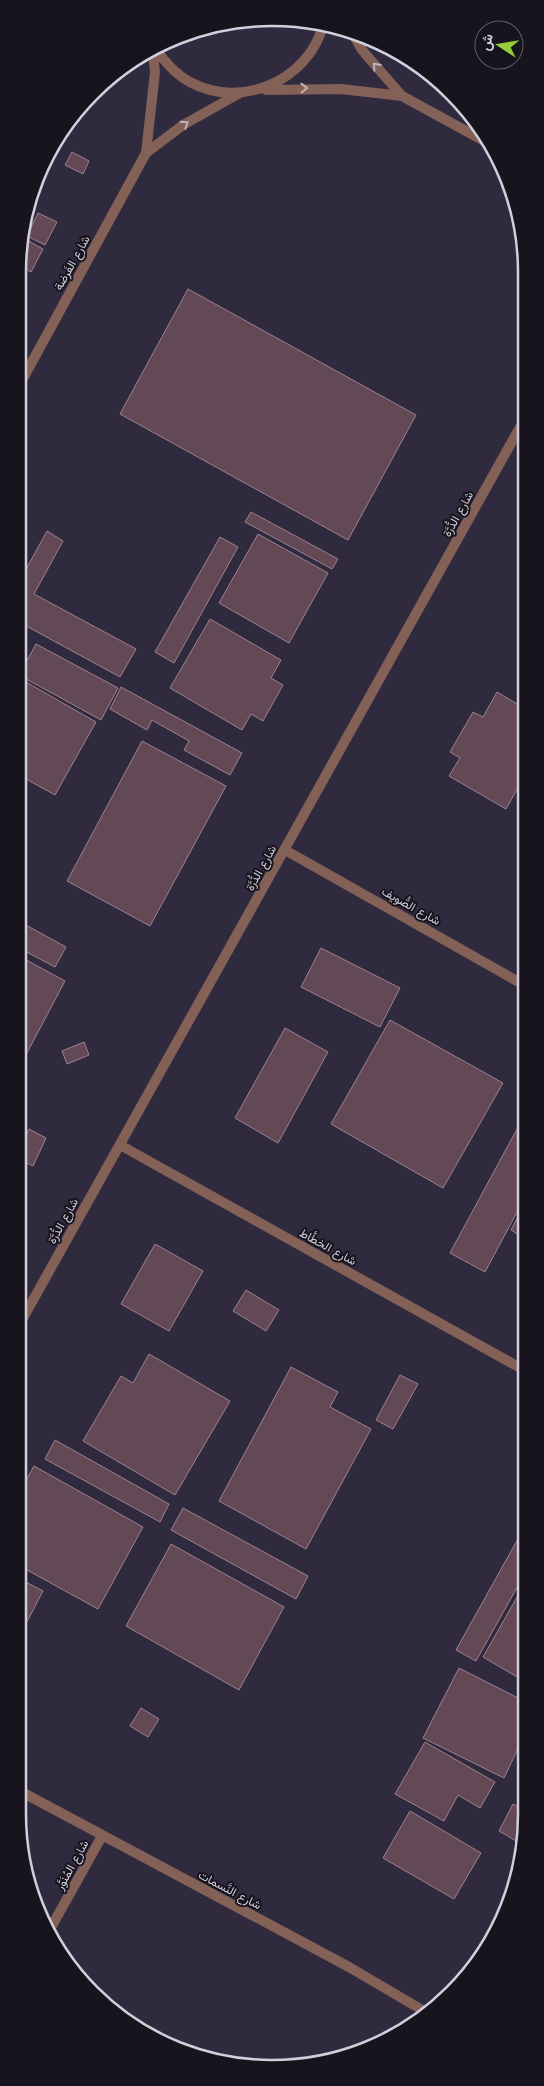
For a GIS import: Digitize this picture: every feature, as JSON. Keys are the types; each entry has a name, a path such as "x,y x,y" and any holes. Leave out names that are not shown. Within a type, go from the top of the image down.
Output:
{"street":[{"path":"256,90 288,76 307,58 321,31"},
{"path":"357,41 362,50 402,96 477,137"},
{"path":"160,54 169,67 190,82 214,91 240,93 256,90 341,88 402,96"},
{"name":"شارع الفَرضة","path":"26,373 146,153 155,81 153,57"},
{"name":"شارع الفَرضة","path":"146,153 183,125 240,93"},
{"name":"شارع الدُّرَّة","path":"26,1313 518,431"},
{"name":"شارع الصُّويف","path":"284,850 518,982"},
{"name":"شارع الخطَّاط","path":"120,1145 518,1367"},
{"name":"شارع النَّسمات","path":"26,1794 349,1966 421,2009"},
{"name":"شارع المُنَوَّر","path":"53,1924 102,1836"}],"building":[{"path":"72,152 89,161 83,174 65,165"},
{"path":"38,213 57,222 45,245 29,237"},
{"path":"28,241 43,249 31,272 26,269"},
{"path":"188,289 416,415 348,540 120,414"},
{"path":"251,512 338,559 332,569 245,522"},
{"path":"47,531 63,541 34,594 136,649 120,677 26,626 26,569"},
{"path":"258,534 328,573 289,643 219,603"},
{"path":"220,537 238,547 174,663 155,652"},
{"path":"210,619 281,660 271,678 283,685 263,721 251,714 242,730 170,688"},
{"path":"36,644 118,688 101,720 26,679 26,662"},
{"path":"26,682 96,722 55,795 26,779"},
{"path":"121,687 242,753 230,775 184,750 189,741 152,720 147,730 110,709"},
{"path":"497,692 518,704 518,788 506,809 449,776 460,758 450,752 473,712 483,717"},
{"path":"142,741 226,786 150,926 67,881"},
{"path":"26,925 66,947 55,967 26,952"},
{"path":"321,948 400,988 380,1027 301,987"},
{"path":"26,960 65,981 26,1055"},
{"path":"390,1020 503,1083 443,1188 331,1124"},
{"path":"285,1028 328,1052 278,1143 235,1118"},
{"path":"84,1042 89,1055 67,1064 62,1051"},
{"path":"518,1127 518,1210 485,1272 450,1253"},
{"path":"29,1129 46,1138 33,1166 26,1163 26,1135"},
{"path":"518,1217 518,1234 511,1230"},
{"path":"155,1244 203,1271 169,1331 121,1304"},
{"path":"246,1290 279,1310 266,1331 233,1311"},
{"path":"149,1354 230,1401 175,1495 83,1441 121,1376 133,1383"},
{"path":"291,1367 338,1392 330,1407 371,1429 306,1549 219,1501"},
{"path":"400,1375 418,1384 393,1429 376,1420"},
{"path":"55,1440 169,1504 160,1522 45,1459"},
{"path":"34,1466 143,1527 98,1609 26,1569 26,1480"},
{"path":"183,1508 308,1576 296,1599 171,1530"},
{"path":"518,1539 518,1586 476,1661 456,1650"},
{"path":"171,1544 284,1607 239,1690 126,1626"},
{"path":"26,1582 43,1591 26,1624"},
{"path":"518,1596 518,1677 483,1657"},
{"path":"459,1668 518,1698 518,1749 504,1778 423,1738"},
{"path":"141,1708 159,1719 148,1737 130,1726"},
{"path":"425,1742 495,1782 480,1808 458,1795 444,1821 395,1794"},
{"path":"513,1804 518,1807 516,1841 499,1831"},
{"path":"410,1811 481,1853 454,1899 383,1858"}]}
